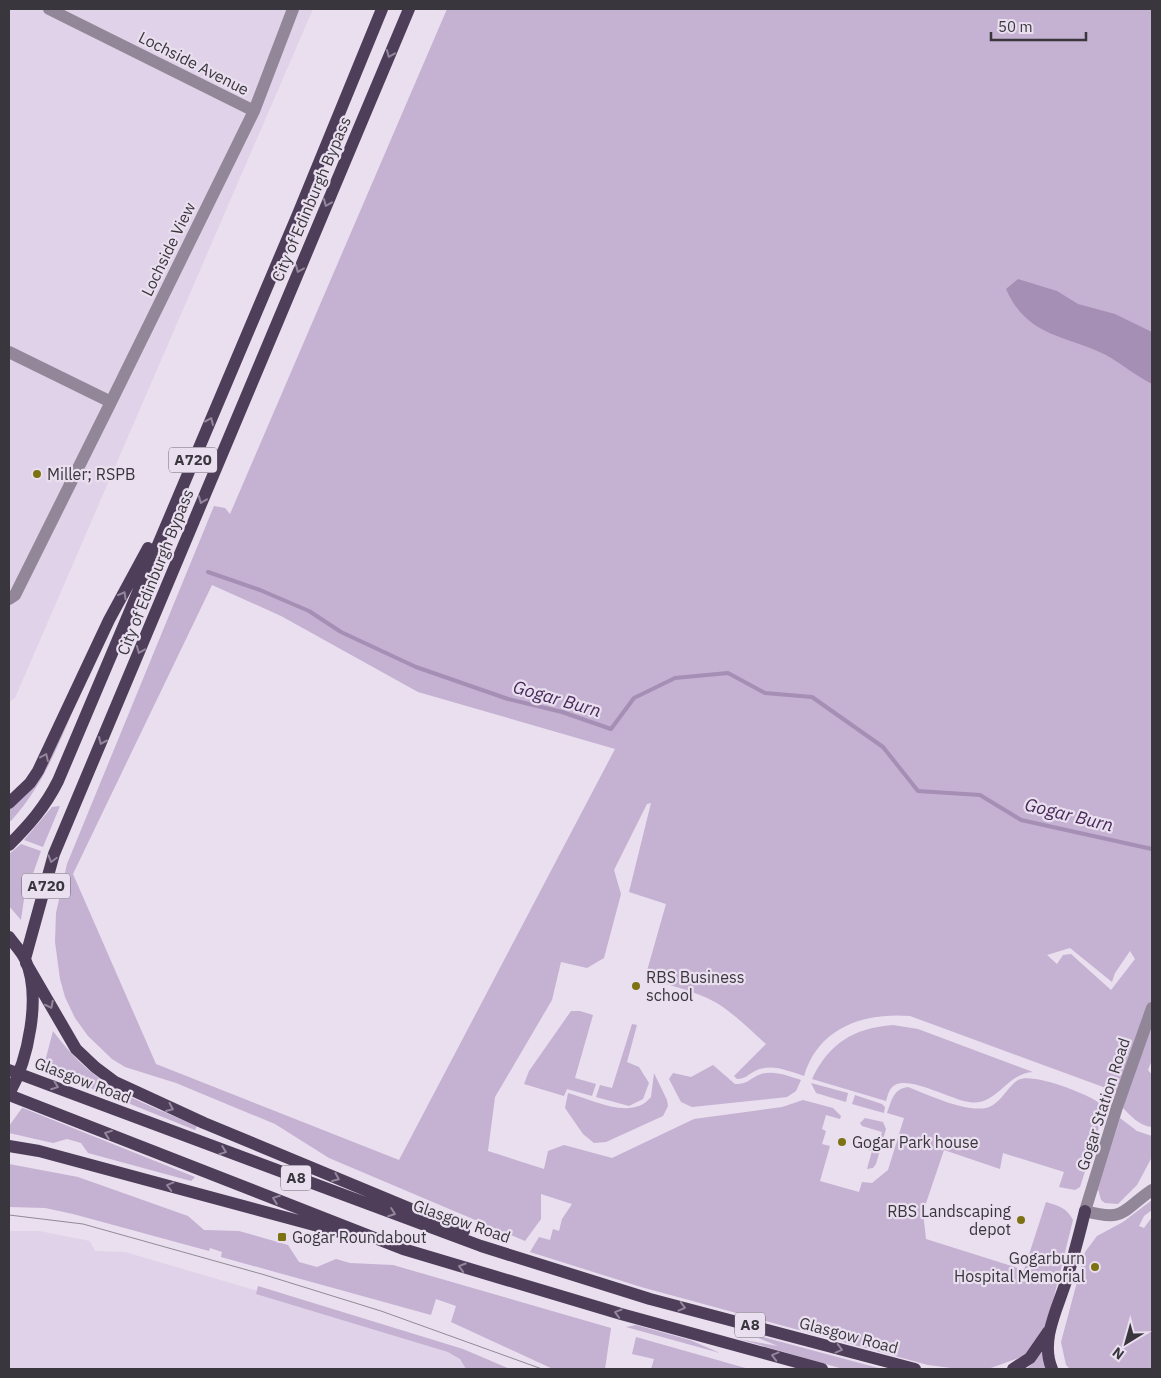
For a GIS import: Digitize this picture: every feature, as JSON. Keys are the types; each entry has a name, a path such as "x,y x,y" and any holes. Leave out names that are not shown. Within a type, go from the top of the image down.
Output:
{"main road":[{"name":"City of Edinburgh Bypass","path":"9,845 36,817 58,781 298,214 382,9"},
{"name":"City of Edinburgh Bypass","path":"25,961 54,854 409,9"},
{"name":"A720","path":"9,803 30,783 38,771 109,620 178,494"},
{"path":"9,937 76,1049 115,1082 204,1123 585,1279"},
{"path":"9,1094 24,1058 31,1022 32,1003 25,961"},
{"name":"Glasgow Road","path":"9,1070 472,1242 650,1299 915,1369"},
{"name":"A8","path":"9,1094 403,1249 621,1314 822,1369"},
{"path":"9,1146 39,1151 403,1249"},
{"path":"1052,1369 1048,1347 1052,1324 1068,1276 1085,1211"},
{"path":"1013,1369 1023,1364 1038,1350 1052,1324"}],"street":[{"name":"Lochside Avenue","path":"49,9 254,111 293,9"},
{"name":"Lochside View","path":"9,599 15,596 254,111"},
{"path":"9,354 111,402"},
{"name":"Gogar Station Road","path":"1085,1211 1119,1102 1152,1008"},
{"path":"1085,1211 1117,1216 1152,1190"}],"shaded area":[{"path":"9,9 313,9 15,698 9,702"},
{"path":"447,9 1152,9 1152,1060 1148,1070 1152,1075 1152,1127 1139,1122 1121,1106 1125,1095 910,1016 876,1017 845,1026 820,1046 811,1059 804,1076 779,1069 767,1068 737,1079 734,1076 766,1044 735,1016 715,1002 689,991 645,978 666,904 629,892 651,803 647,804 614,870 621,894 604,958 587,968 561,962 552,1000 495,1097 488,1151 544,1169 548,1151 564,1145 612,1158 694,1119 782,1107 803,1100 833,1108 841,1116 840,1119 826,1115 822,1129 826,1131 822,1144 830,1146 820,1181 859,1192 862,1182 872,1183 888,1170 904,1118 887,1113 894,1096 903,1088 908,1087 947,1102 977,1109 991,1106 1014,1083 1025,1078 1046,1081 1071,1089 1098,1102 1103,1115 1080,1187 1075,1190 1059,1187 1064,1172 1003,1153 1000,1169 944,1150 923,1212 926,1239 1024,1270 1046,1202 1062,1208 1071,1216 1073,1220 1046,1329 1030,1354 988,1369 959,1369 928,1365 641,1287 530,1252 539,1237 550,1240 553,1229 559,1231 562,1219 572,1204 541,1194 541,1219 525,1241 329,1158 275,1124 176,1083 125,1067 112,1059 88,1036 75,1018 65,997 60,979 55,942 56,913 67,864 214,506 225,508 230,514","holes":["212,585 281,616 418,692 615,749 399,1160 156,1064 73,874","1070,948 1112,982 1115,973 1130,951 1135,959 1111,990 1071,954 1063,955 1057,964 1047,955"]},
{"path":"1018,279 1057,291 1078,304 1115,314 1152,332 1152,384 1106,355 1036,326 1015,305 1006,289"},
{"path":"71,716 38,784 11,821 9,820 9,806 58,742"},
{"path":"60,806 43,847 24,840 52,807"},
{"path":"21,844 41,851 24,899 21,920 9,906 9,854"},
{"path":"571,1011 580,1011 593,1015 575,1078 596,1084 592,1096 567,1089 564,1096 524,1084 529,1071"},
{"path":"632,1024 637,1025 627,1062 639,1067 649,1083 643,1099 629,1106 596,1097 600,1085 612,1088"},
{"path":"893,1025 918,1029 1033,1072 1016,1078 987,1100 979,1102 969,1102 921,1086 902,1083 891,1088 886,1101 812,1079 826,1056 844,1040 866,1030"},
{"path":"53,1031 69,1051 101,1079 135,1099 197,1126 195,1130 43,1069"},
{"path":"713,1065 735,1084 743,1083 766,1073 781,1074 801,1080 796,1091 787,1097 692,1107 681,1102 669,1079 673,1073 691,1077"},
{"path":"654,1073 667,1100 668,1106 663,1116 606,1142 594,1143 583,1134 565,1108 568,1093 612,1107 634,1107 643,1104 651,1097"},
{"path":"811,1083 848,1093 846,1102 816,1093"},
{"path":"855,1095 882,1104 885,1107 884,1113 852,1104"},
{"path":"22,1108 195,1177 191,1181 88,1153 81,1143 67,1139 53,1143 9,1133 9,1126"},
{"path":"865,1118 883,1122 886,1129 876,1164 873,1168 867,1169 872,1151 861,1148 863,1140 878,1145 882,1132 862,1126 860,1123"},
{"path":"1120,1118 1137,1131 1152,1136 1152,1157 1137,1185 1118,1204 1105,1203 1101,1200 1098,1189"},
{"path":"9,1164 78,1177 188,1216 204,1230 239,1231 288,1245 299,1262 317,1267 336,1259 350,1263 393,1265 611,1328 605,1369 553,1369 451,1322 456,1306 436,1299 431,1315 221,1257 222,1252 210,1248 209,1251 45,1208 9,1207"},
{"path":"1152,1200 1152,1210 1144,1216 1139,1226 1144,1228 1152,1217 1152,1369 1070,1369 1066,1365 1061,1342 1085,1252 1097,1236 1123,1222"},
{"path":"9,1231 39,1231 90,1241 95,1251 125,1252 462,1351 473,1369 9,1369"},
{"path":"258,1286 463,1349 510,1369 466,1369 460,1359 448,1352 256,1294"},
{"path":"636,1325 690,1340 720,1353 626,1327"},
{"path":"741,1331 882,1369 843,1369 739,1339 778,1346"},
{"path":"636,1337 749,1369 651,1369 654,1359 632,1354"},
{"path":"1043,1348 1046,1369 1026,1369 1032,1364"}],"waterway":[{"name":"Gogar Burn","path":"208,572 260,590 309,611 341,632 416,667 508,699 562,712 611,729 634,698 675,678 728,673 765,693 812,697 883,747 918,791 980,795 1021,820 1152,849"}],"tram line":[{"path":"9,1215 83,1224 265,1275 381,1311 542,1369"}],"place":[{"name":"Miller; RSPB","path":"37,474"},
{"name":"RBS Business school","path":"636,986"},
{"name":"Gogar Park house","path":"842,1142"},
{"name":"RBS Landscaping depot","path":"1021,1220"},
{"name":"Gogar Roundabout","path":"282,1237"},
{"name":"Gogarburn Hospital Memorial","path":"1095,1267"}]}
